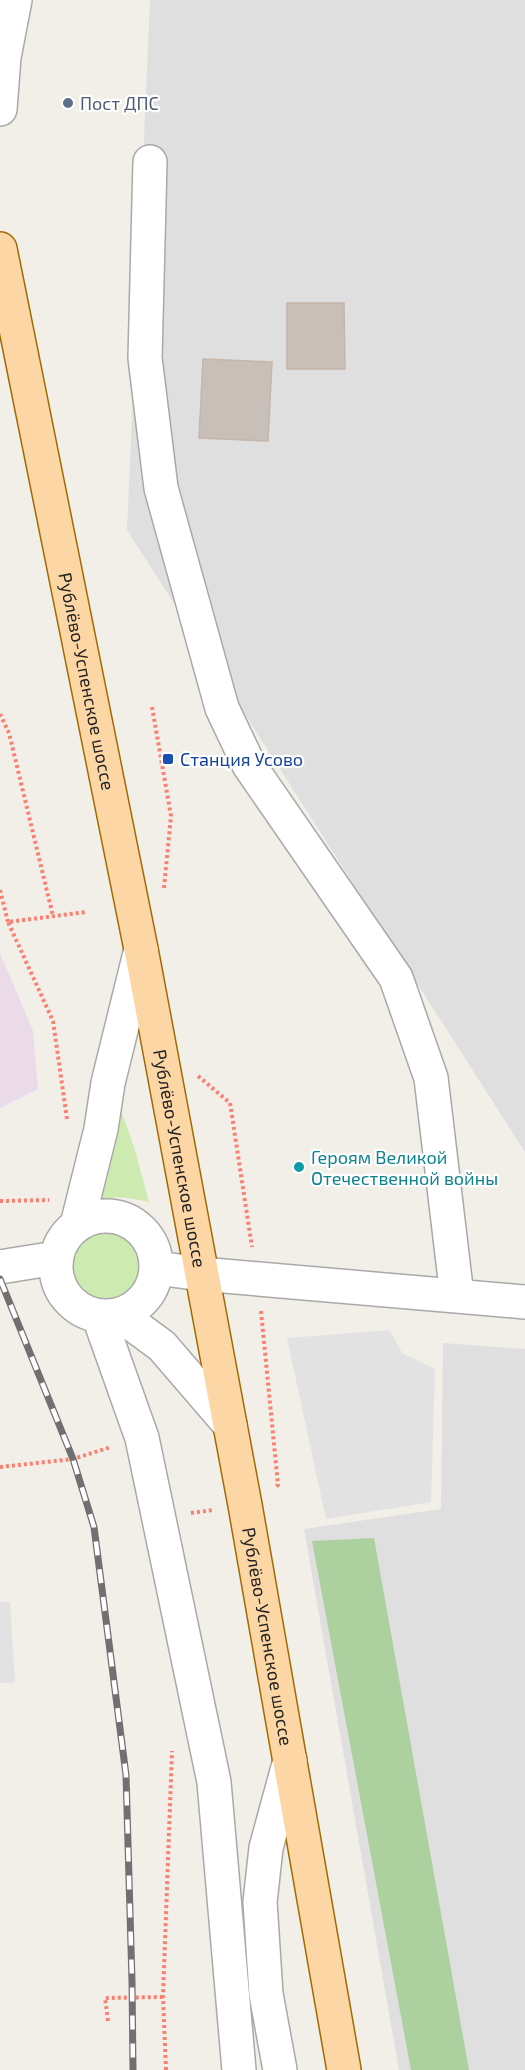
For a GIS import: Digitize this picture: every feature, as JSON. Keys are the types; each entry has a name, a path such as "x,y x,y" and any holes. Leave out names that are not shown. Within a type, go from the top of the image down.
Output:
{"main road":[{"name":"Рублёво-Успенское шоссе","path":"0,249 141,949 245,1505 344,2070"}],"street":[{"path":"0,109 4,57 15,0"},
{"path":"150,162 145,358 161,488 222,708 249,765 396,978 431,1078 457,1296"},
{"path":"77,1225 101,1129 108,1083 141,949"},
{"path":"110,1316 139,1305 151,1288 157,1268 153,1250 144,1234 129,1222 112,1216 93,1218 77,1225 64,1240 56,1258 57,1278 66,1296 80,1310 110,1316 162,1346 230,1425"},
{"path":"0,1267 56,1258"},
{"path":"157,1268 201,1274 525,1302"},
{"path":"110,1316 142,1438 214,1782 239,2070"},
{"path":"280,2070 266,1994 260,1902 266,1848 290,1760"}],"path":[{"path":"152,708 171,816 163,898"},
{"path":"0,714 9,733 53,916"},
{"path":"0,890 8,921 53,1021 69,1127"},
{"path":"8,921 86,912"},
{"path":"192,1070 230,1103 257,1279 279,1485 245,1505"},
{"path":"0,1201 56,1200"},
{"path":"0,1467 73,1459 119,1445"},
{"path":"166,2070 163,1997 172,1740"},
{"path":"108,2021 105,1998 163,1997"}],"shaded area":[{"path":"150,0 525,0 525,1152 127,530"},
{"path":"0,953 33,1031 38,1089 0,1108"},
{"path":"390,1330 402,1353 435,1369 431,1502 326,1519 287,1338"},
{"path":"443,1343 525,1349 525,2070 399,2070 304,1529 441,1509"},
{"path":"0,1602 10,1602 15,1682 0,1683"}],"green space":[{"path":"118,1102 135,1150 149,1202 117,1197 97,1202"},
{"path":"106,1231 120,1234 132,1242 140,1254 143,1268 140,1282 132,1294 120,1302 106,1305 92,1302 80,1294 72,1282 69,1268 72,1254 80,1242 92,1234"},
{"path":"374,1538 469,2070 411,2070 312,1541"}],"building":[{"path":"287,303 344,303 345,369 287,369"},
{"path":"203,359 272,362 268,441 199,438"}],"railway":[{"path":"0,1279 73,1459 94,1527 126,1775 133,2070"}],"place":[{"name":"Пост ДПС","path":"68,103"},
{"name":"Станция Усово","path":"168,759"},
{"name":"Героям Великой Отечественной войны","path":"299,1167"}]}
